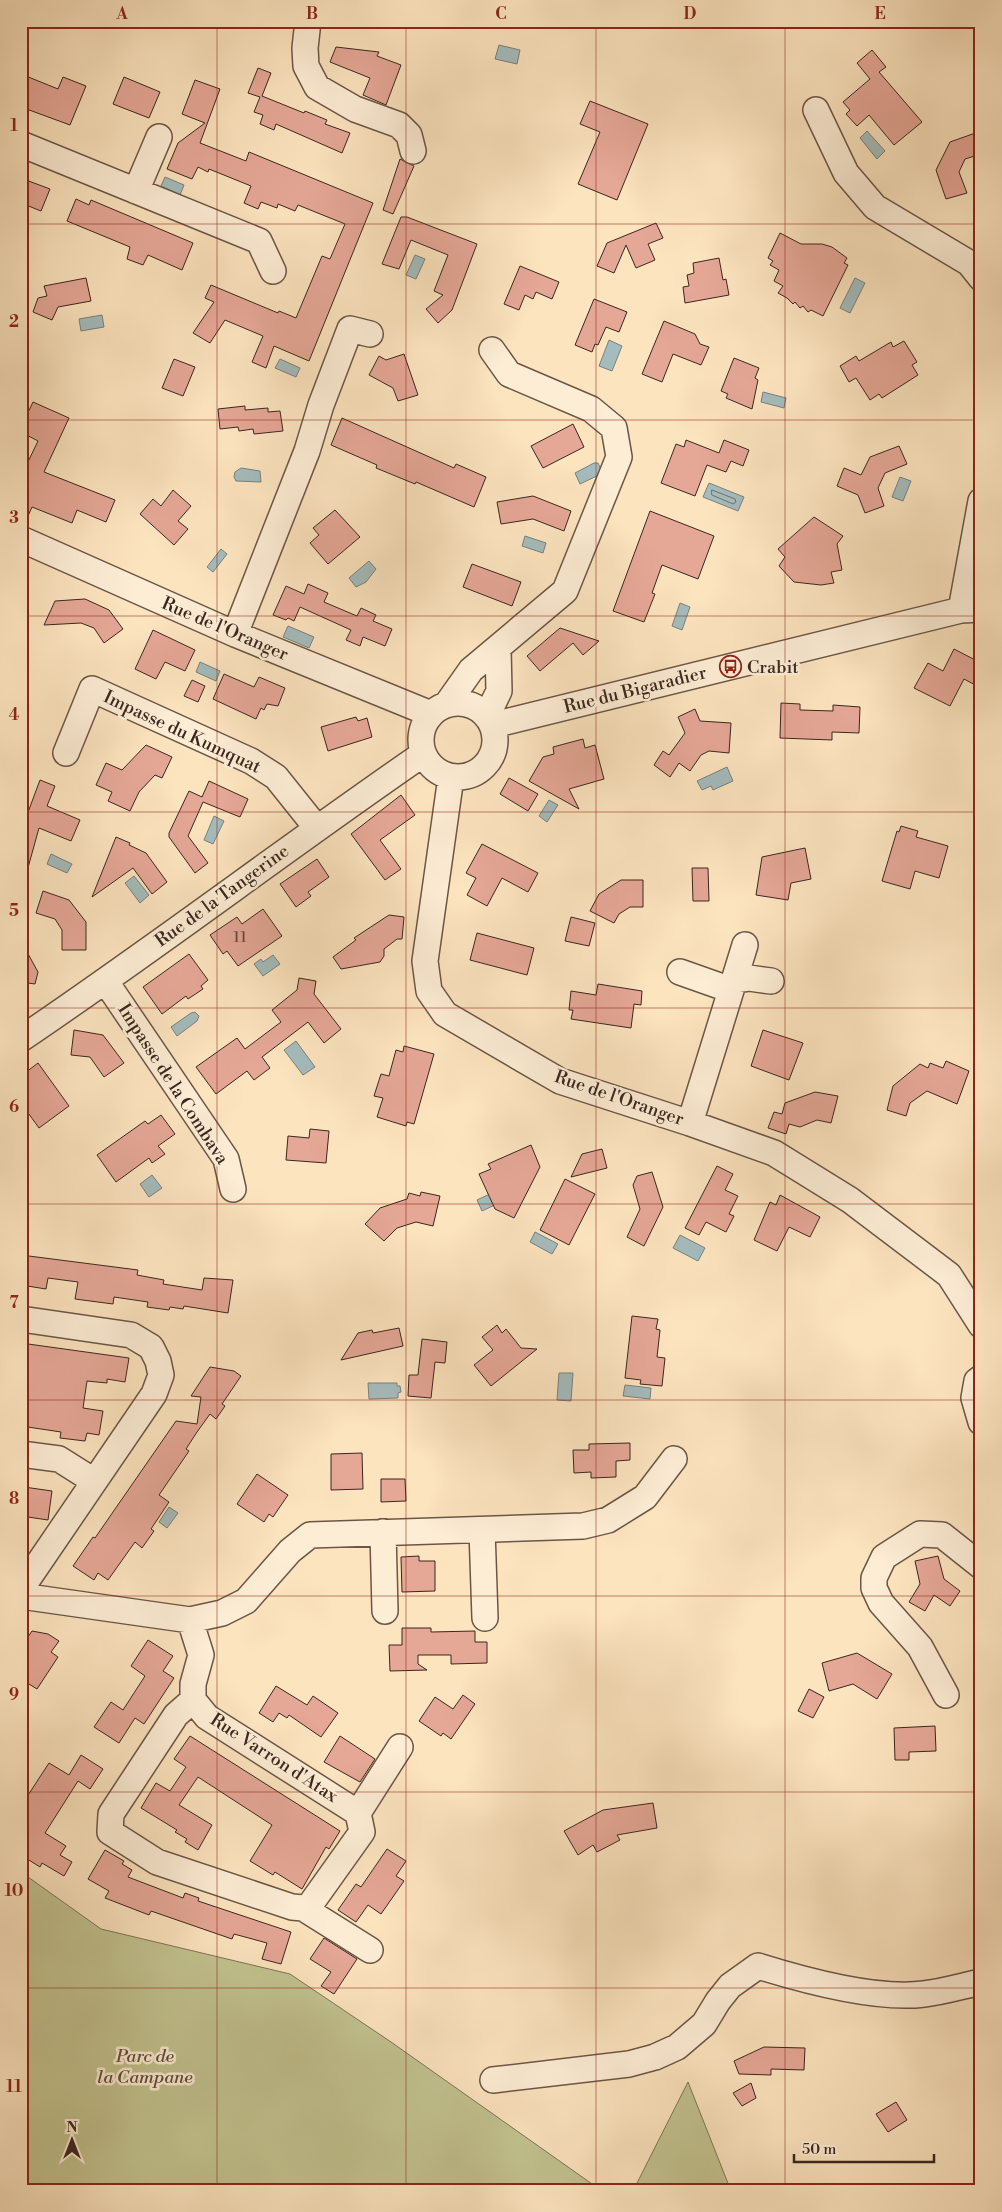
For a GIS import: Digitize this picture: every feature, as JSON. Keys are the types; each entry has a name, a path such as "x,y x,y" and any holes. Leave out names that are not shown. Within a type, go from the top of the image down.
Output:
{"street":[{"path":"308,21 305,48 306,66 317,87 355,109 399,125 410,135 413,151"},
{"path":"816,110 846,173 875,207 970,263 981,278"},
{"path":"136,191 159,137"},
{"path":"21,144 259,241 273,271"},
{"path":"235,634 306,451 350,329 370,334"},
{"path":"439,709 461,702 475,706 490,720 496,742 493,754 486,765 476,773 464,777 451,777 439,773 430,765 423,754 420,740 423,726 471,670 565,591 619,457 614,428 590,408 509,374 492,350"},
{"path":"971,609 981,501"},
{"name":"Rue de l'Oranger","path":"21,539 235,634 439,709"},
{"name":"Rue du Bigaradier","path":"490,720 971,609"},
{"path":"490,720 499,691 498,648"},
{"name":"Impasse du Kumquat","path":"66,753 92,690 252,761 276,777 316,827"},
{"name":"Rue de la Tangerine","path":"21,1039 106,982 316,827 423,754"},
{"name":"Rue de l'Oranger","path":"451,777 425,962 429,991 445,1014 560,1081 690,1122 774,1153 850,1200 949,1275 981,1325"},
{"path":"690,1122 745,945"},
{"path":"680,972 732,985 749,978 771,981"},
{"name":"Impasse de la Combava","path":"106,982 226,1159 233,1190"},
{"path":"21,1319 131,1335 151,1347 158,1361 161,1375 154,1394 21,1589"},
{"path":"981,1378 977,1381 974,1398 981,1422"},
{"path":"21,1454 59,1459 94,1481"},
{"path":"21,1596 190,1620 222,1613 246,1601 290,1551 310,1534 583,1526 608,1520 645,1497 674,1459"},
{"path":"482,1530 485,1618"},
{"path":"383,1532 385,1611"},
{"path":"946,1695 920,1647 881,1603 874,1588 874,1578 884,1557 920,1534 942,1535 981,1566"},
{"name":"Rue Varron d'Atax","path":"190,1620 201,1655 193,1684 193,1700 207,1717 358,1813"},
{"name":"Rue Varron d'Atax","path":"193,1700 176,1715 111,1814 110,1832 157,1862 292,1907 303,1908 370,1950"},
{"path":"303,1908 310,1905 362,1832 358,1813 400,1747"},
{"path":"493,2080 629,2064 655,2057 677,2048 704,2024 730,1986 758,1966 793,1977 884,1995 924,1994 981,1982"}],"green space":[{"name":"Parc de la Campane","path":"21,1872 101,1929 290,1974 391,2042 602,2191 21,2191"},
{"path":"688,2082 731,2191 633,2191"}],"water":[{"path":"499,45 520,50 517,64 495,59"},
{"path":"867,131 885,151 877,159 860,138"},
{"path":"165,177 184,185 180,195 161,186"},
{"path":"415,255 425,259 416,279 406,275"},
{"path":"855,278 865,283 850,313 840,308"},
{"path":"102,315 104,327 81,331 79,319"},
{"path":"609,340 622,346 612,371 599,366"},
{"path":"280,359 300,368 296,377 275,368"},
{"path":"763,392 786,398 784,408 761,402"},
{"path":"594,463 598,463 601,474 580,484 575,473"},
{"path":"241,468 260,471 261,482 236,481 234,477 235,472"},
{"path":"900,477 911,481 903,501 892,497"},
{"path":"709,483 744,497 738,511 703,497"},
{"path":"525,536 546,543 543,553 522,546"},
{"path":"221,549 227,554 213,572 207,567"},
{"path":"369,561 376,569 366,582 356,587 349,578"},
{"path":"680,603 690,607 682,630 672,626"},
{"path":"288,626 314,637 309,648 283,637"},
{"path":"200,662 220,671 216,681 196,672"},
{"path":"727,767 733,781 713,790 711,786 702,790 697,781"},
{"path":"549,800 558,805 547,822 539,816"},
{"path":"214,816 224,821 213,844 204,840"},
{"path":"51,854 72,864 67,873 47,864"},
{"path":"134,876 149,895 140,903 125,883"},
{"path":"273,955 280,964 263,976 254,964 261,959 263,962"},
{"path":"195,1012 199,1016 197,1021 177,1036 171,1027"},
{"path":"296,1041 315,1067 303,1075 284,1050"},
{"path":"152,1175 162,1188 149,1197 140,1184"},
{"path":"496,1191 501,1202 482,1211 477,1200"},
{"path":"535,1232 558,1244 552,1254 530,1242"},
{"path":"680,1235 705,1248 698,1261 673,1248"},
{"path":"559,1373 573,1373 571,1401 557,1400"},
{"path":"368,1383 397,1383 397,1386 400,1386 401,1392 398,1393 398,1398 369,1399"},
{"path":"625,1385 651,1388 650,1399 623,1396"},
{"path":"169,1507 178,1513 167,1528 159,1522"}],"building":[{"path":"336,47 379,52 377,56 401,65 386,105 363,95 370,78 330,62"},
{"path":"872,50 886,67 879,72 922,122 894,145 869,115 857,126 846,114 850,110 843,102 870,79 857,63"},
{"path":"258,68 271,73 262,96 327,120 325,124 350,133 342,153 276,124 274,130 260,124 263,115 254,112 260,97 248,93"},
{"path":"21,74 58,89 63,77 86,86 70,125 21,107"},
{"path":"124,77 160,92 149,118 113,104"},
{"path":"195,80 220,89 200,143 246,161 249,152 373,203 309,361 274,346 266,368 252,362 263,336 225,320 210,343 193,333 214,302 205,298 211,285 278,313 279,311 296,318 322,256 330,259 345,224 298,205 295,211 278,204 277,208 261,202 258,209 244,203 251,186 209,169 208,172 198,167 192,179 167,169 178,143 205,123 182,114"},
{"path":"590,101 648,124 617,200 578,184 600,132 580,124"},
{"path":"981,131 981,154 965,159 959,172 967,193 946,199 936,170 950,142"},
{"path":"400,159 414,166 393,214 383,210"},
{"path":"26,180 50,189 41,211 21,203 21,181 25,182"},
{"path":"76,199 89,205 91,200 193,243 182,270 148,255 143,265 127,259 130,247 67,221"},
{"path":"401,217 407,217 477,244 452,310 438,323 426,309 443,295 434,291 448,255 411,240 399,269 382,264"},
{"path":"656,223 663,238 648,244 655,260 636,268 626,245 614,273 597,266 607,243"},
{"path":"780,233 801,244 822,244 832,247 847,258 844,263 848,265 823,316 811,310 808,312 803,306 800,308 795,302 793,304 778,293 783,286 774,281 779,270 770,265 773,261 768,258"},
{"path":"719,258 723,280 726,279 729,295 685,303 683,287 689,286 687,275 694,273 693,263"},
{"path":"520,266 559,282 552,299 536,292 533,299 525,295 519,310 504,304"},
{"path":"86,278 91,301 58,307 52,320 33,312 38,298 47,296 44,286"},
{"path":"594,299 627,312 619,332 606,327 598,345 595,344 592,352 575,345"},
{"path":"664,321 695,334 700,344 709,347 701,365 673,354 662,382 642,374"},
{"path":"904,341 917,362 912,365 918,375 882,398 879,394 870,400 856,378 849,382 840,366 856,356 859,361 891,342 893,347"},
{"path":"404,354 418,395 398,401 393,388 369,375 379,356 386,360"},
{"path":"734,358 759,368 755,378 758,380 752,409 726,398 728,394 721,391"},
{"path":"174,359 195,367 183,396 162,388"},
{"path":"33,402 69,418 44,472 115,500 106,522 77,510 72,523 32,507 24,525 21,525 21,464 26,466 38,441 21,432 21,427"},
{"path":"245,406 245,410 268,408 268,412 280,411 283,431 254,434 253,429 239,431 238,427 220,429 218,409"},
{"path":"342,418 454,468 456,464 486,477 474,507 416,482 415,484 376,468 377,465 331,445"},
{"path":"573,424 584,447 543,468 531,446"},
{"path":"686,440 719,453 724,440 749,450 743,466 731,461 726,472 707,465 695,496 661,483 676,444 684,447"},
{"path":"899,446 907,464 885,473 878,488 884,506 865,513 858,495 837,486 844,468 861,475 870,457"},
{"path":"173,490 191,506 178,521 188,529 174,545 140,514 153,499 161,506"},
{"path":"533,496 571,511 564,531 533,519 501,524 497,502"},
{"path":"335,510 360,537 328,564 310,543 319,535 313,528"},
{"path":"650,511 714,536 698,579 662,565 652,593 655,594 644,622 613,611"},
{"path":"814,517 843,536 837,544 842,570 831,572 834,583 821,585 794,582 779,566 785,557 778,549"},
{"path":"472,564 521,582 512,606 463,587"},
{"path":"308,584 328,593 324,602 357,616 361,608 376,615 373,621 392,629 385,646 363,637 360,646 346,640 351,630 300,607 294,621 273,615 286,586 304,594"},
{"path":"85,599 109,610 123,629 104,643 94,628 81,623 44,625 55,601"},
{"path":"560,628 599,641 583,655 573,643 540,671 527,656"},
{"path":"153,630 195,650 185,671 165,662 156,679 135,669"},
{"path":"954,649 981,663 981,688 964,679 950,706 914,688 928,663 943,671"},
{"path":"224,674 254,687 259,677 285,688 278,706 267,704 264,710 261,708 256,719 213,699"},
{"path":"192,680 205,686 198,702 184,696"},
{"path":"781,703 800,704 800,710 833,711 833,705 860,707 859,733 832,732 832,740 780,738"},
{"path":"695,709 700,721 731,723 729,753 709,751 701,755 690,771 679,763 670,777 654,765 663,751 669,755 685,733 678,717"},
{"path":"356,717 358,721 367,718 372,737 328,751 321,727"},
{"path":"583,739 585,748 595,745 604,779 569,789 579,809 529,781 543,757 554,754 553,747"},
{"path":"146,745 172,757 162,778 155,775 139,792 130,811 108,801 112,792 96,785 106,763 122,770"},
{"path":"509,778 538,794 528,811 500,794"},
{"path":"40,780 55,786 47,806 80,820 71,841 39,828 26,875 21,875 21,831"},
{"path":"209,781 248,799 240,817 203,802 188,836 208,863 195,873 169,837 169,833 189,791 202,797"},
{"path":"401,795 415,815 380,840 401,869 385,880 351,834"},
{"path":"901,826 918,831 916,837 948,846 939,878 915,871 910,889 882,881 897,831 899,832"},
{"path":"116,837 146,853 167,882 152,894 133,868 92,897"},
{"path":"482,844 538,873 528,892 502,878 487,906 467,895 476,878 466,873"},
{"path":"805,848 811,879 791,883 788,900 756,895 762,857"},
{"path":"317,859 329,877 308,892 311,896 296,907 280,884"},
{"path":"692,868 708,868 709,901 693,901"},
{"path":"621,880 643,880 643,907 630,907 619,914 614,923 590,911 599,894"},
{"path":"43,891 69,900 86,922 86,950 62,950 62,930 55,919 36,913"},
{"path":"263,909 282,936 238,966 227,951 223,954 210,935 237,917 242,924"},
{"path":"389,915 404,917 402,939 397,939 384,949 384,956 380,962 341,969 333,957 356,940 354,938"},
{"path":"571,917 595,923 589,946 565,941"},
{"path":"477,933 534,948 527,975 470,960"},
{"path":"21,941 38,972 35,984 21,982"},
{"path":"189,954 208,980 201,986 203,989 188,999 186,996 162,1014 143,987"},
{"path":"299,978 316,981 314,994 341,1029 324,1043 308,1022 262,1057 270,1068 254,1080 247,1071 216,1094 196,1067 237,1038 245,1049 281,1022 272,1010 297,990"},
{"path":"598,984 642,991 641,1005 634,1004 631,1028 571,1019 573,1010 569,1010 571,991 596,995"},
{"path":"74,1030 103,1035 124,1063 104,1077 90,1057 71,1055"},
{"path":"763,1030 803,1043 789,1080 751,1066"},
{"path":"404,1046 434,1054 414,1124 407,1122 406,1126 377,1117 383,1098 374,1096 381,1074 389,1076 396,1050 403,1052"},
{"path":"946,1061 969,1071 957,1104 927,1091 910,1103 906,1116 887,1110 893,1086 920,1064 928,1068 930,1063 943,1068"},
{"path":"38,1063 69,1106 39,1128 21,1103 21,1076"},
{"path":"815,1092 838,1096 831,1123 817,1120 800,1127 789,1124 786,1134 768,1128 774,1112 782,1114 785,1103"},
{"path":"161,1115 175,1134 158,1146 165,1154 152,1163 149,1158 116,1182 97,1155 145,1121 148,1124"},
{"path":"310,1129 329,1131 326,1163 286,1160 288,1136 309,1138"},
{"path":"531,1145 540,1167 514,1218 495,1209 479,1174 491,1169 488,1164"},
{"path":"602,1149 607,1168 571,1177 582,1154"},
{"path":"717,1166 733,1174 725,1190 738,1196 729,1214 734,1216 726,1232 706,1222 699,1235 685,1228"},
{"path":"652,1172 663,1207 644,1246 627,1237 640,1209 633,1185 637,1176"},
{"path":"565,1179 595,1194 569,1245 540,1230"},
{"path":"421,1192 440,1196 433,1226 416,1222 397,1228 384,1241 365,1224 380,1208 407,1199 409,1193 420,1196"},
{"path":"780,1195 820,1217 810,1237 789,1227 777,1251 754,1240 770,1202 776,1205"},
{"path":"21,1255 138,1270 137,1275 164,1280 163,1284 202,1290 204,1278 233,1280 228,1313 184,1306 183,1309 170,1307 169,1310 147,1307 148,1302 114,1297 113,1304 75,1299 78,1282 48,1278 46,1289 21,1285"},
{"path":"632,1316 658,1319 656,1329 660,1330 657,1357 665,1358 662,1386 640,1384 641,1380 625,1378"},
{"path":"497,1325 502,1333 506,1329 521,1348 537,1349 491,1386 474,1365 493,1350 482,1337"},
{"path":"399,1328 403,1346 341,1360 358,1333 372,1330 373,1333"},
{"path":"422,1339 447,1342 445,1363 435,1362 431,1398 408,1396 409,1375 418,1375"},
{"path":"21,1343 129,1358 125,1382 107,1379 107,1383 87,1381 83,1408 103,1411 99,1435 87,1433 85,1441 60,1438 61,1432 21,1426"},
{"path":"210,1367 234,1371 241,1376 222,1404 225,1406 216,1419 210,1414 197,1432 186,1449 189,1451 159,1495 169,1502 151,1529 154,1531 142,1548 135,1542 108,1580 98,1573 94,1580 73,1566 93,1537 95,1538 176,1421 197,1424 201,1397 191,1396"},
{"path":"630,1443 630,1460 616,1461 616,1477 591,1478 591,1472 574,1473 573,1450 589,1450 589,1444"},
{"path":"362,1453 363,1489 331,1490 331,1454"},
{"path":"257,1474 288,1495 273,1517 269,1514 264,1522 237,1504"},
{"path":"381,1479 405,1479 406,1501 381,1502"},
{"path":"24,1487 52,1491 48,1520 21,1516"},
{"path":"419,1556 419,1561 435,1561 435,1591 402,1592 401,1557"},
{"path":"938,1556 944,1579 960,1591 950,1606 934,1595 925,1611 909,1602 920,1584 915,1561"},
{"path":"402,1628 431,1628 431,1632 475,1631 475,1642 487,1642 487,1663 451,1664 451,1655 418,1655 418,1664 427,1670 390,1671 389,1645 402,1645"},
{"path":"32,1631 48,1634 59,1641 51,1652 58,1657 37,1689 21,1679 21,1647"},
{"path":"148,1640 173,1656 163,1671 174,1678 144,1724 135,1718 119,1743 94,1727 111,1702 123,1710 145,1676 131,1666"},
{"path":"857,1653 892,1674 877,1699 853,1684 829,1691 822,1663"},
{"path":"276,1686 307,1705 313,1696 338,1713 321,1737 289,1715 287,1718 279,1713 273,1722 259,1713"},
{"path":"809,1689 824,1697 813,1718 798,1711"},
{"path":"463,1695 475,1704 451,1739 443,1733 441,1736 419,1721 435,1697 453,1709"},
{"path":"935,1726 936,1751 909,1752 909,1760 895,1760 894,1728"},
{"path":"190,1736 340,1831 329,1849 326,1847 302,1889 275,1872 273,1875 250,1861 272,1825 198,1777 179,1805 212,1825 198,1850 185,1842 187,1839 175,1832 177,1830 141,1808 156,1783 170,1791 186,1767 174,1759"},
{"path":"340,1736 375,1759 360,1782 324,1762"},
{"path":"81,1755 103,1769 90,1789 78,1781 45,1833 66,1846 60,1855 72,1862 64,1876 42,1863 40,1867 21,1855 21,1806 49,1763 69,1775"},
{"path":"653,1803 657,1828 617,1835 620,1840 597,1852 593,1845 578,1855 564,1831 603,1810"},
{"path":"387,1849 406,1861 396,1876 404,1881 381,1914 368,1905 356,1922 338,1910 356,1884 361,1887"},
{"path":"105,1850 124,1861 122,1864 132,1870 128,1877 183,1898 185,1893 199,1898 198,1901 291,1932 281,1964 262,1959 267,1943 234,1934 232,1939 151,1911 149,1915 105,1898 109,1891 88,1879"},
{"path":"324,1938 357,1959 334,1994 321,1986 331,1972 310,1959"},
{"path":"764,2047 805,2048 804,2070 771,2069 771,2075 739,2074 734,2061"},
{"path":"751,2083 756,2098 742,2106 733,2093"},
{"path":"896,2102 907,2120 888,2132 876,2114"}],"place":[{"name":"Crabit","path":"731,667"}]}
